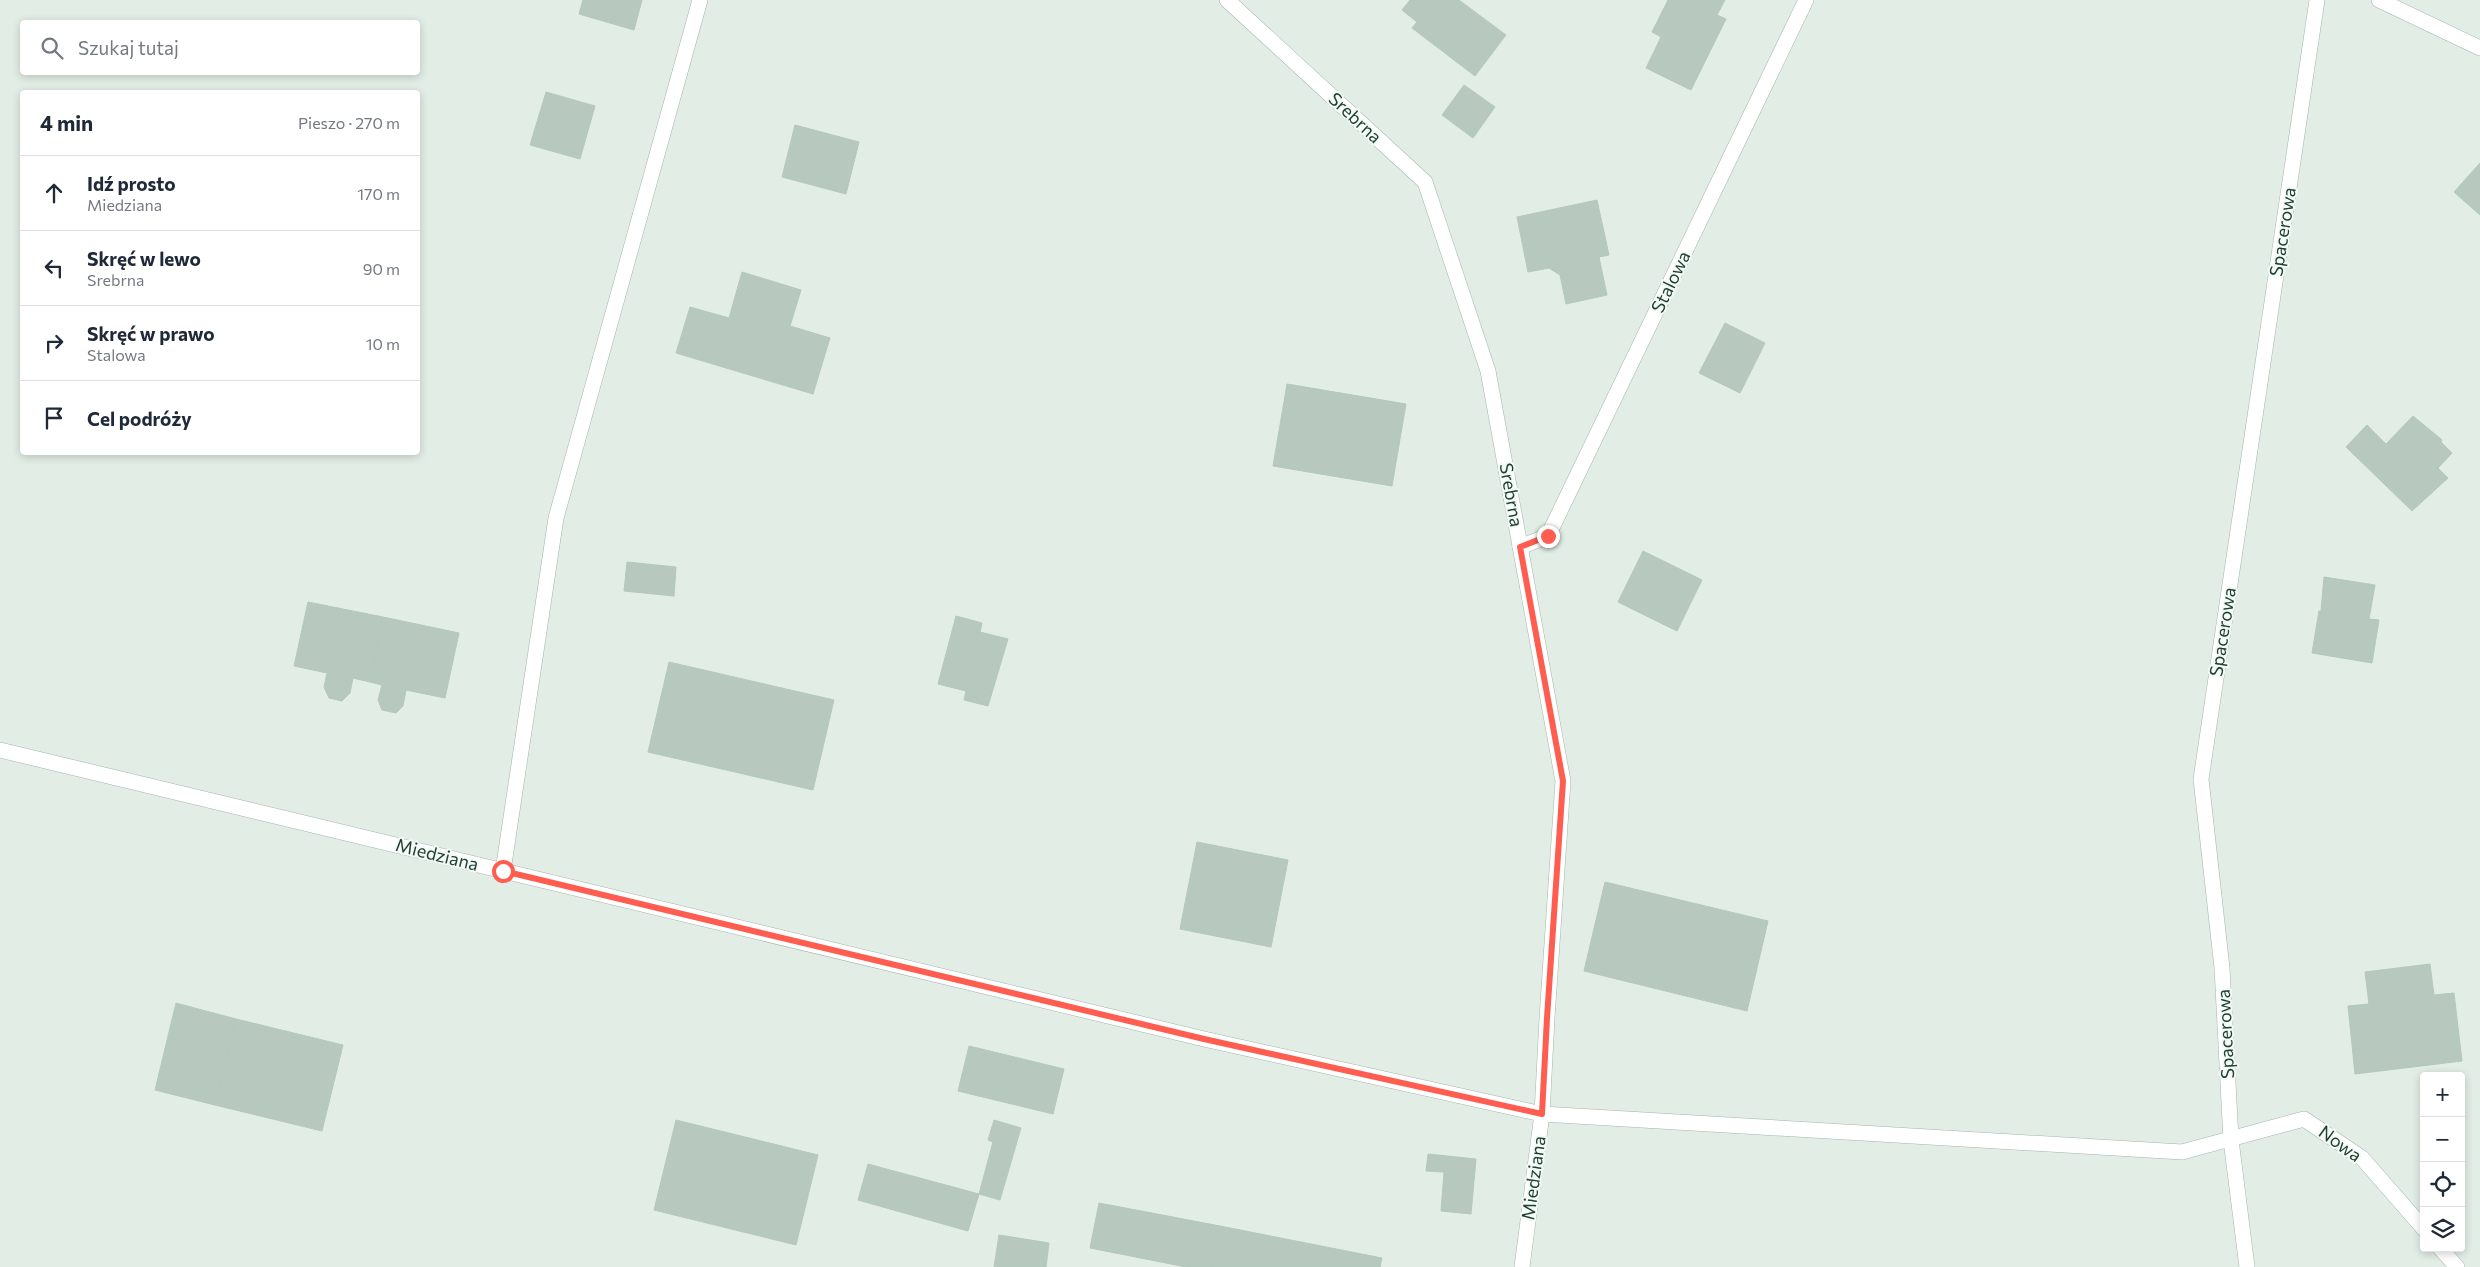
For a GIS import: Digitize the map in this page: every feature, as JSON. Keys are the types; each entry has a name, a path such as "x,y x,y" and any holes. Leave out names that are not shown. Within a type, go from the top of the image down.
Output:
{"street":[{"path":"503,871 556,518 700,0"},
{"name":"Srebrna","path":"1227,0 1425,182 1488,371 1563,781 1542,1114"},
{"name":"Stalowa","path":"1520,547 1548,536 1806,0"},
{"name":"Spacerowa","path":"2247,1267 2232,1140 2222,968 2200,780 2317,0"},
{"path":"2379,0 2480,48"},
{"name":"Miedziana","path":"0,750 1204,1039 1542,1114 1522,1267"},
{"path":"1542,1114 2182,1152 2232,1140"},
{"name":"Nowa","path":"2232,1140 2304,1119 2362,1158 2420,1224"},
{"path":"2444,1252 2457,1267"}],"building":[{"path":"583,0 642,0 634,30 579,14"},
{"path":"1410,0 1459,0 1506,35 1475,76 1412,28 1417,22 1402,10"},
{"path":"1668,0 1725,0 1717,15 1726,19 1691,90 1646,68 1661,37 1652,32"},
{"path":"1464,85 1495,107 1473,138 1442,115"},
{"path":"546,92 595,106 580,159 530,145"},
{"path":"795,125 859,142 846,194 782,177"},
{"path":"2480,163 2480,215 2454,192"},
{"path":"1597,200 1609,255 1599,257 1607,295 1566,304 1560,275 1549,268 1528,272 1517,217"},
{"path":"742,272 801,290 790,326 830,338 813,394 676,353 690,307 729,318"},
{"path":"1725,323 1765,343 1740,393 1699,373"},
{"path":"1287,384 1406,404 1392,486 1273,466"},
{"path":"2413,416 2442,440 2441,442 2452,453 2438,468 2448,478 2412,511 2346,447 2367,425 2386,444"},
{"path":"1643,551 1702,580 1677,631 1618,602"},
{"path":"627,562 676,567 674,596 624,591"},
{"path":"2324,577 2375,585 2369,619 2379,620 2372,663 2312,653 2319,611 2321,611"},
{"path":"308,602 383,617 370,682 353,678 350,693 342,701 329,698 324,687 327,673 294,666"},
{"path":"956,616 982,623 980,632 1008,639 988,706 964,700 966,691 938,684"},
{"path":"383,617 459,633 445,698 406,690 403,706 396,713 382,710 378,700 382,685 370,682"},
{"path":"669,662 834,700 813,790 648,752"},
{"path":"1197,842 1288,860 1271,947 1180,929"},
{"path":"1605,882 1768,921 1747,1011 1584,971"},
{"path":"2430,964 2434,995 2454,993 2462,1061 2355,1074 2348,1006 2369,1004 2365,972"},
{"path":"176,1003 236,1019 215,1105 155,1090"},
{"path":"236,1019 343,1045 322,1131 215,1105"},
{"path":"969,1046 1064,1069 1053,1114 958,1091"},
{"path":"676,1120 818,1155 796,1245 654,1210"},
{"path":"994,1120 1021,1128 1000,1200 979,1194 993,1142 988,1140"},
{"path":"1428,1154 1476,1159 1471,1214 1441,1211 1444,1172 1426,1171"},
{"path":"868,1164 979,1194 968,1231 858,1200"},
{"path":"1099,1203 1220,1226 1212,1267 1186,1267 1090,1248"},
{"path":"1220,1226 1382,1258 1380,1267 1212,1267"},
{"path":"999,1235 1049,1243 1046,1267 994,1267"}],"route":[{"path":"503,871 1204,1039 1542,1114 1563,781 1520,547 1548,536"}]}
